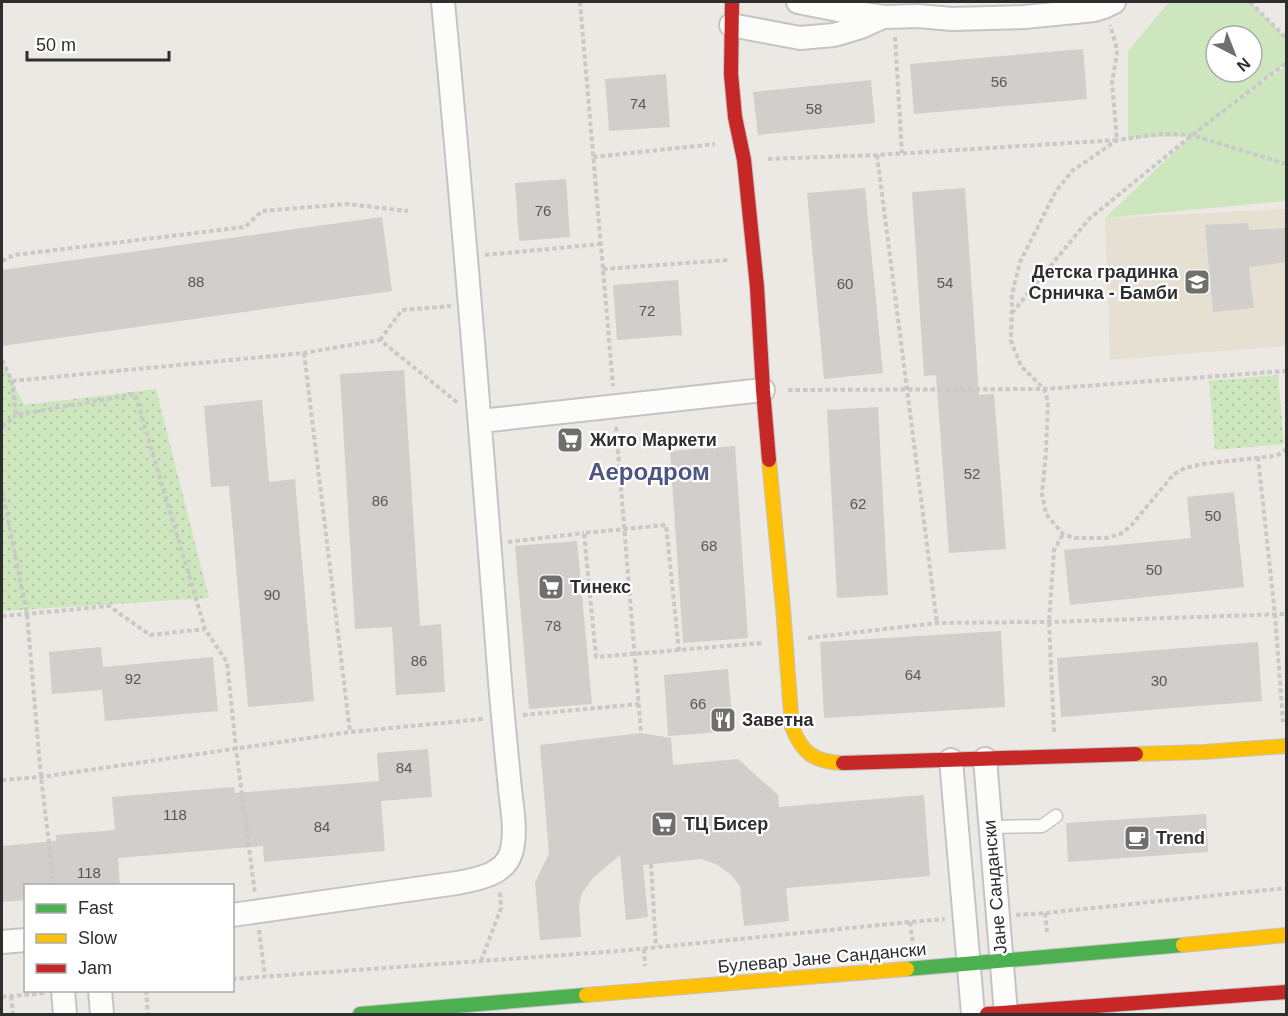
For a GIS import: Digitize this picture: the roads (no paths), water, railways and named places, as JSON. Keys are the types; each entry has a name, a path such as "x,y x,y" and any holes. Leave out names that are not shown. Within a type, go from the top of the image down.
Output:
{"street":[{"path":"234,915 458,883 483,877 500,868 510,857 512,849 513,836 481,422 443,2"},
{"path":"732,2 731,74 735,117 744,160 754,258 792,727 798,744 816,758 832,763 1203,752 1286,746"},
{"path":"798,2 889,17 918,16 952,19 1044,15 1094,10 1109,4"},
{"path":"989,17 1019,2"},
{"path":"731,25 800,38 834,35 889,17"},
{"path":"481,422 763,390"},
{"name":"Јане Сандански","path":"985,759 1001,961 1000,1014"},
{"name":"Јане Сандански","path":"951,760 973,1014"},
{"name":"Булевар Јане Сандански","path":"360,1014 969,964 1287,935"},
{"path":"2,942 24,940"},
{"path":"63,992 65,1014"},
{"path":"100,992 102,1014"},
{"path":"1000,1014 1287,992"}],"lane":[{"path":"990,827 1042,826 1056,816"}],"place":[{"name":"Детска градинка Срничка - Бамби","path":"1197,282"},
{"name":"Жито Маркети","path":"570,440"},
{"name":"Тинекс","path":"551,587"},
{"name":"Заветна","path":"723,720"},
{"name":"ТЦ Бисер","path":"664,824"},
{"name":"Trend","path":"1137,838"}],"district":[{"name":"Аеродром","path":"649,471"}]}
